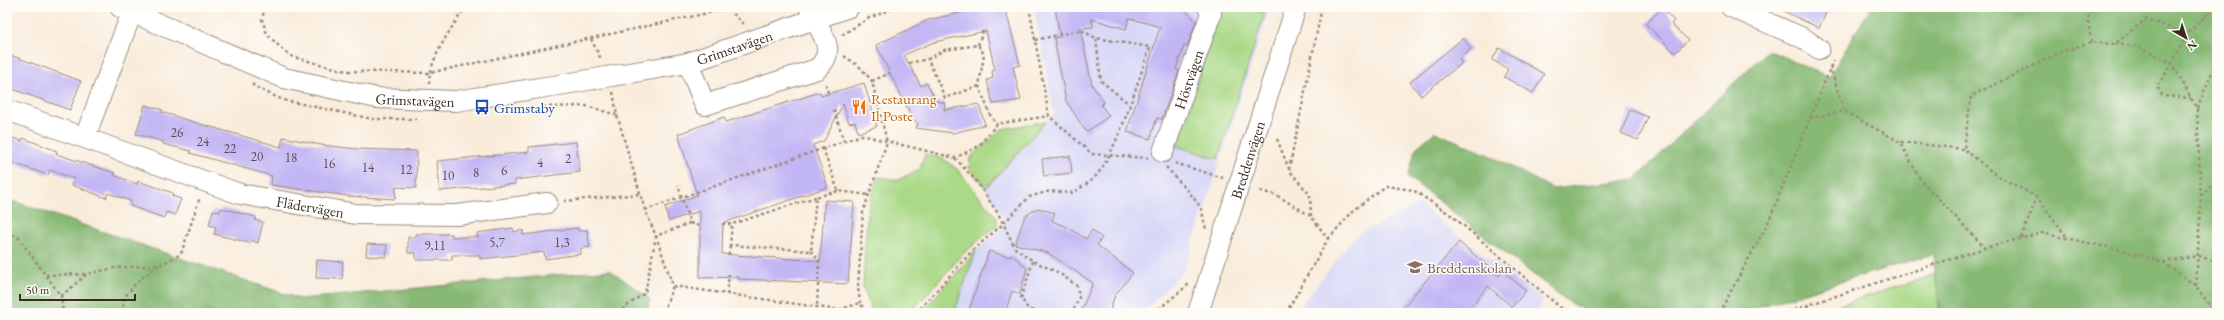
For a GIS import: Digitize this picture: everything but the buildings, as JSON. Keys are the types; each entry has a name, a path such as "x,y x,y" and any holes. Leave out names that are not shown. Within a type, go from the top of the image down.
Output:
{"street":[{"name":"Grimstavägen","path":"126,10 284,78 377,98 463,100 688,63 812,14 849,7"},
{"name":"Höstvägen","path":"1162,159 1210,13 1208,7"},
{"name":"Breddenvägen","path":"1198,313 1296,7"},
{"path":"1731,7 1803,38 1819,49"},
{"path":"85,136 126,10"},
{"path":"688,63 705,105 817,69 825,62 828,44 812,14"},
{"name":"Flädervägen","path":"7,110 85,136 240,194 356,214 457,215 547,203"}],"path":[{"path":"265,7 262,18 267,34 285,52 293,57 346,71 429,73 736,7"},
{"path":"429,100 429,73 433,62 465,7"},
{"path":"866,313 860,303 858,287 863,212 887,142 872,81 860,68 828,44 869,18 898,7"},
{"path":"1029,7 1049,116 1092,154 1162,159 1230,180"},
{"path":"1289,170 1322,7"},
{"path":"2091,42 2088,19 2092,7"},
{"path":"2192,98 2163,96 2157,87 2172,63 2187,34 2214,7"},
{"path":"729,9 745,26"},
{"path":"2115,44 2146,19 2187,34"},
{"path":"916,313 973,250 1004,224 1029,197 1050,191 1073,193 1095,177 1109,155 1130,104 1150,47 1096,38 1081,30 1035,40"},
{"path":"978,45 983,31"},
{"path":"1096,38 1101,81 1130,104"},
{"path":"591,39 601,59"},
{"path":"1964,149 1971,96 2059,53 2091,42 2115,44 2134,46 2172,63 2197,109 2201,196 2199,256 2196,286"},
{"path":"909,64 928,59 944,50 978,45"},
{"path":"978,45 984,54 979,86 991,116 997,124"},
{"path":"1719,313 1768,223 1830,66 1836,55 1819,49"},
{"path":"928,59 945,98 979,86"},
{"path":"2197,109 2217,60"},
{"path":"1830,66 1844,111"},
{"path":"872,81 890,73"},
{"path":"613,88 617,115 645,210 656,236 672,286 663,313"},
{"path":"834,110 844,141"},
{"path":"1810,118 1844,111 1900,142 1964,149 1996,175 2037,197 2066,237"},
{"path":"955,158 979,146 997,124 1049,116"},
{"path":"645,210 862,135 955,158 977,182 1004,224 1014,248 1033,261 1059,273 1077,286 1079,298 1072,313"},
{"path":"1277,139 1289,170 1310,195 1312,216"},
{"path":"1900,142 1920,179 1985,248"},
{"path":"823,148 838,191"},
{"path":"1162,159 1190,193 1200,208 1207,232"},
{"path":"2201,196 2217,179"},
{"path":"123,313 124,298 137,282 160,265 181,254 205,182"},
{"path":"678,185 690,223"},
{"path":"1286,313 1328,239 1354,210 1385,186 1412,190 1451,215 1567,313"},
{"path":"722,224 732,224 838,191 869,195"},
{"path":"1260,191 1276,195 1312,216 1328,239"},
{"path":"547,203 641,194"},
{"path":"811,251 816,197"},
{"path":"2021,238 2037,197"},
{"path":"656,236 690,223 699,226"},
{"path":"729,255 732,224"},
{"path":"7,232 18,237 61,296 63,313"},
{"path":"1783,313 1985,248 2041,233 2066,237 2122,250 2163,262 2196,286 2215,313"},
{"path":"618,313 645,293 656,236"},
{"path":"730,245 811,251 819,260 817,308"},
{"path":"2163,262 2199,256 2217,262"},
{"path":"1033,261 1021,298 1028,309 1041,313"},
{"path":"46,275 87,274 114,268 160,265"},
{"path":"61,296 87,274"},
{"path":"727,294 728,274"},
{"path":"1154,313 1190,282"},
{"path":"672,286 838,310 860,303"},
{"path":"1807,306 1810,313"}],"shaded area":[{"path":"1034,7 1270,7 1184,271 1142,313 954,313 976,251 1007,223 986,188 1054,113"},
{"name":"Breddenskolan","path":"1419,205 1543,300 1536,313 1295,313 1357,234"}],"green space":[{"path":"1221,7 1247,7 1265,13 1218,159 1177,146"},
{"path":"1871,7 2217,7 2217,313 1940,313 1933,254 1738,313 1590,313 1570,303 1408,177 1416,148 1435,132 1491,156 1553,189 1635,179 1768,50 1829,77"},
{"path":"1046,121 986,188 969,168 970,158 1002,129"},
{"path":"925,154 943,159 957,169 997,218 997,225 964,253 910,313 873,313 863,287 867,213 878,177 898,180 920,169"},
{"path":"7,199 300,299 610,270 650,299 647,313 7,313"},
{"path":"976,251 954,313 921,313"},
{"path":"1936,274 1940,313 1815,313"}],"place":[{"name":"Grimstaby","path":"482,107"},
{"name":"Restaurang Il Poste","path":"859,107"},
{"name":"Breddenskolan","path":"1415,267"}]}
